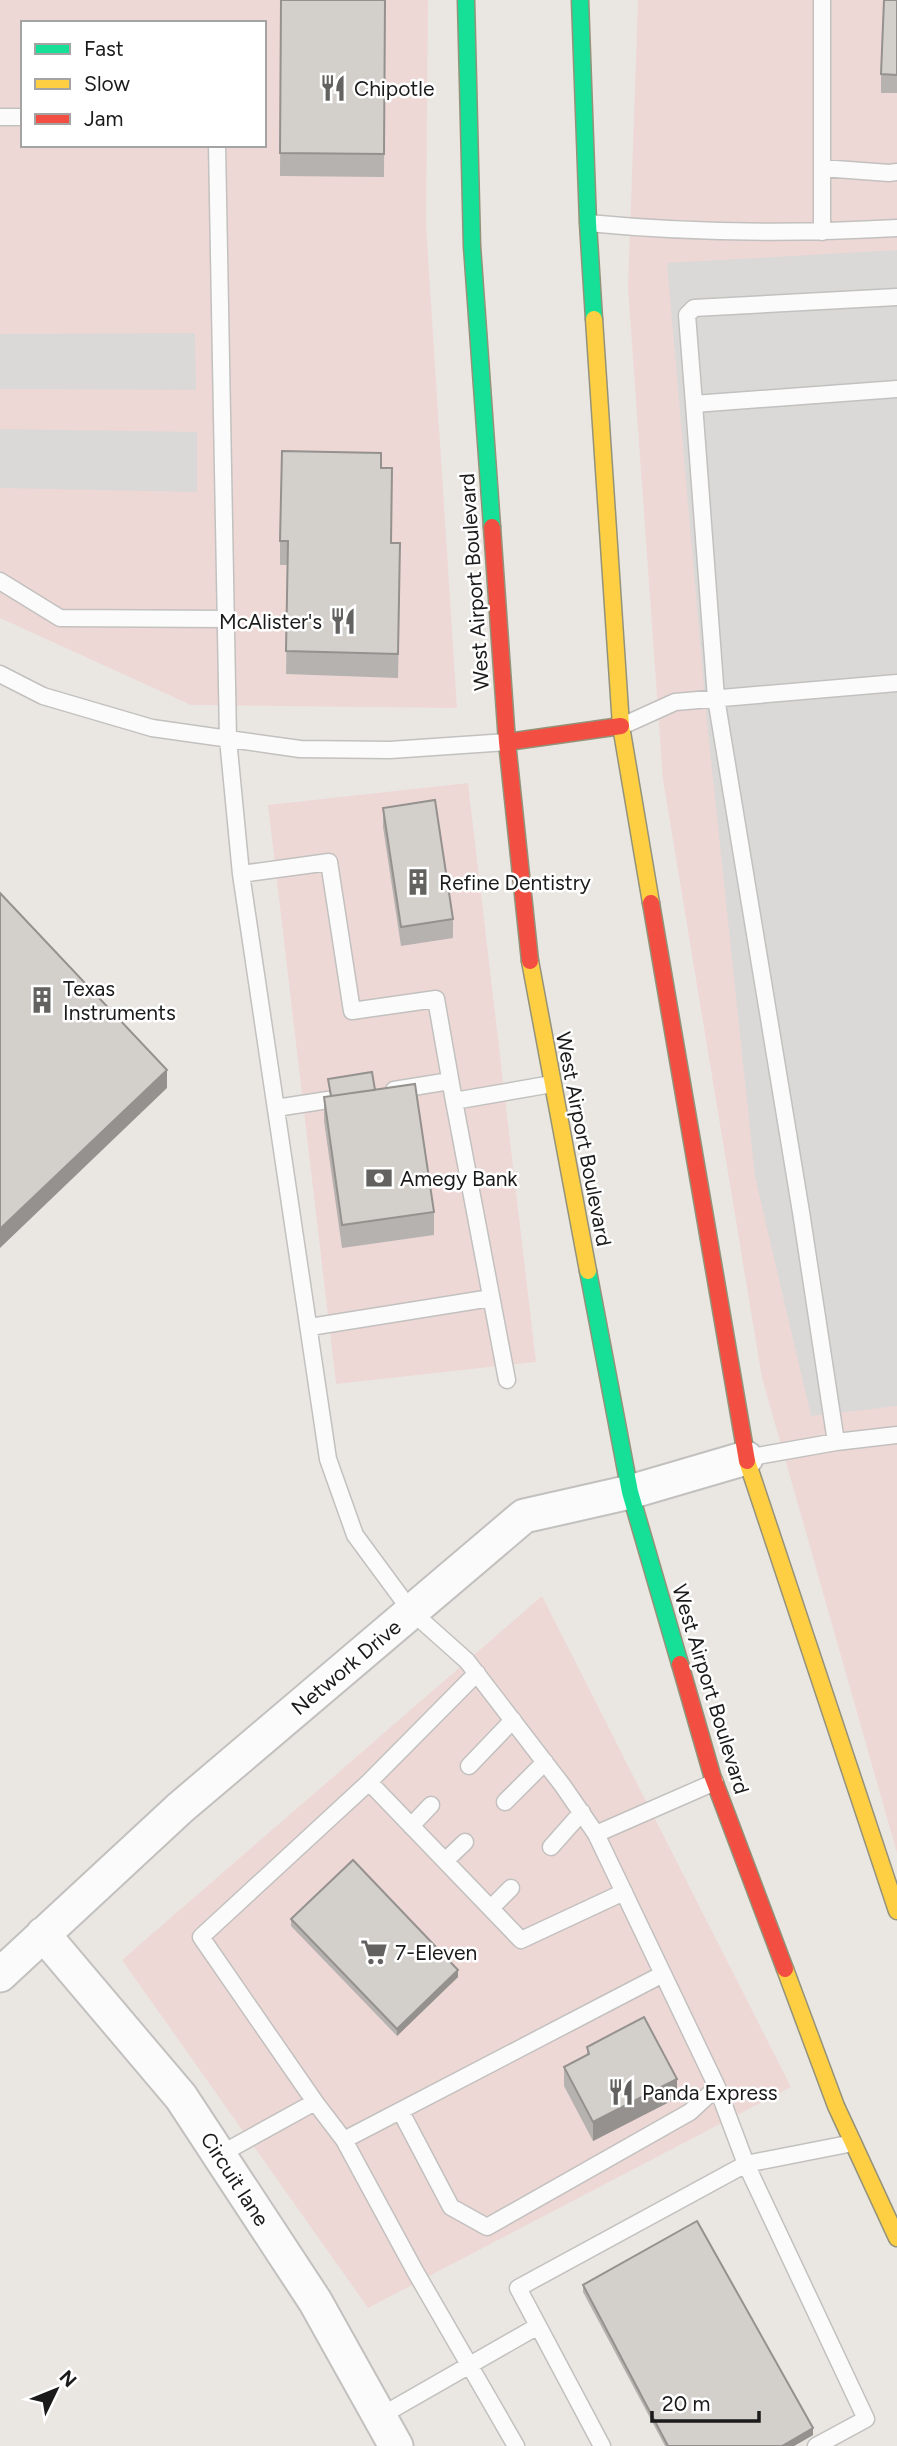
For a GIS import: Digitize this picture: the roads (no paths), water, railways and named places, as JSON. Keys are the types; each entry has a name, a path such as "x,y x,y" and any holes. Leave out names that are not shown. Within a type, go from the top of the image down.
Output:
{"main road":[{"name":"West Airport Boulevard","path":"466,0 472,246 507,741 531,971 630,1492 715,1782 836,2106 897,2238"},
{"path":"580,0 588,223 621,726 746,1458 897,1911"},
{"path":"507,741 621,726"}],"street":[{"name":"Network Drive","path":"0,1975 180,1808 524,1516 630,1492 746,1458"},
{"name":"Circuit lane","path":"43,1934 180,2096 315,2301 396,2446"}],"lane":[{"path":"822,0 822,232"},
{"path":"0,117 21,117"},
{"path":"217,147 228,739 241,874 328,1459 355,1535 411,1611 477,1673 596,1834 717,2087 746,2164 866,2419 816,2446"},
{"path":"822,168 897,172"},
{"path":"588,223 666,230 822,232 897,228"},
{"path":"836,1442 716,698 687,315 694,308 897,297"},
{"path":"694,404 897,389"},
{"path":"0,581 60,618 226,619"},
{"path":"0,674 43,696 152,728 228,739 312,750 390,750 507,741"},
{"path":"621,726 675,702 897,683"},
{"path":"241,874 329,862 352,1011 436,999 507,1380"},
{"path":"376,1092 450,1081"},
{"path":"454,1101 552,1084"},
{"path":"276,1108 328,1100"},
{"path":"310,1327 491,1298"},
{"path":"746,1458 836,1442 897,1435"},
{"path":"477,1673 369,1782 201,1937 344,2140 516,2446"},
{"path":"469,1766 513,1720"},
{"path":"505,1802 545,1762"},
{"path":"369,1782 522,1940 624,1892"},
{"path":"596,1834 715,1782"},
{"path":"411,1826 431,1805"},
{"path":"551,1847 582,1812"},
{"path":"445,1861 465,1842"},
{"path":"491,1908 511,1888"},
{"path":"344,2140 663,1974"},
{"path":"401,2112 451,2207 487,2227 690,2112 717,2087"},
{"path":"219,2155 315,2102"},
{"path":"602,2446 518,2288 746,2164 853,2143"},
{"path":"379,2417 538,2326"}],"place":[{"name":"Chipotle","path":"333,88"},
{"name":"McAlister's","path":"343,621"},
{"name":"Refine Dentistry","path":"418,882"},
{"name":"Texas Instruments","path":"42,1000"},
{"name":"Amegy Bank","path":"379,1178"},
{"name":"7-Eleven","path":"374,1952"},
{"name":"Panda Express","path":"621,2092"}]}
